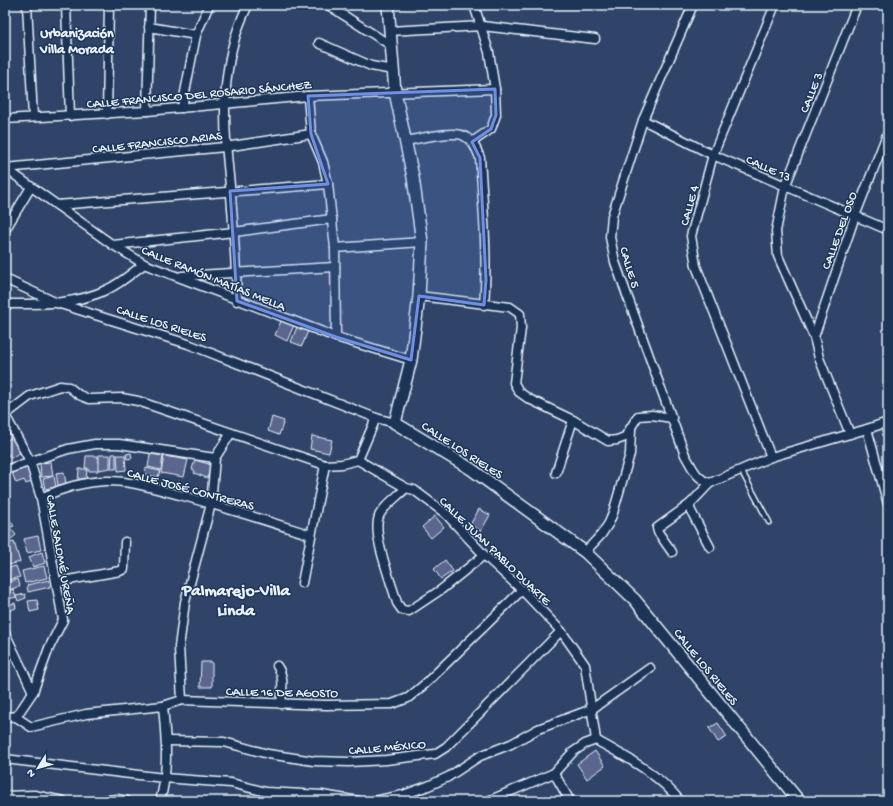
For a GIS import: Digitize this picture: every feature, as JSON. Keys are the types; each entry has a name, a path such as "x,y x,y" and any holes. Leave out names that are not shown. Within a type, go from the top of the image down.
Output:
{"street":[{"path":"27,5 33,117"},
{"path":"66,5 70,116"},
{"path":"107,114 109,5"},
{"path":"147,111 150,5"},
{"path":"182,108 196,35 209,5"},
{"path":"237,301 234,232 225,147 225,104 228,64 234,39 248,5"},
{"path":"328,5 390,45"},
{"path":"388,5 390,45 395,92 413,177 422,242 419,296 411,360 395,423"},
{"path":"472,142 491,129 496,115 495,89 489,52 482,26 474,5"},
{"name":"CALLE 5","path":"693,5 643,120 612,216 610,237 615,262 685,455 694,472 703,481 710,483"},
{"name":"CALLE 4","path":"771,457 696,266 691,236 714,155 775,5"},
{"name":"CALLE 3","path":"850,434 819,358 814,337 778,256 776,231 785,187 857,5"},
{"path":"389,31 482,26 595,39"},
{"path":"149,27 196,35"},
{"path":"319,43 372,66 393,70"},
{"name":"CALLE FRANCISCO DEL ROSARIO SÁNCHEZ","path":"5,119 147,111 308,96 495,89"},
{"path":"308,96 311,134 323,162 328,184 335,248 336,337"},
{"name":"CALLE 13","path":"643,120 714,155 785,187 888,230"},
{"name":"CALLE DEL OSO","path":"814,337 855,216 888,132"},
{"name":"CALLE FRANCISCO ARIAS","path":"5,168 225,147 311,134"},
{"path":"405,141 454,134 464,135 472,142 480,158 485,252 484,305"},
{"name":"CALLE RAMÓN MATÍAS MELLA","path":"5,168 144,264 178,276 237,301 336,337 411,360"},
{"path":"57,205 328,184"},
{"path":"5,230 31,187"},
{"path":"113,244 234,232 332,219"},
{"path":"335,248 422,242"},
{"path":"5,304 57,303 108,289 144,264"},
{"path":"178,276 335,268"},
{"name":"CALLE LOS RIELES","path":"5,279 57,303 188,344 376,418 395,423 471,469 585,552 635,600 799,801"},
{"path":"419,296 510,307 520,314 521,328 514,383 519,392 529,399 573,420 608,441 625,437 638,416 652,415 672,418"},
{"path":"5,415 30,396 60,386 69,387 79,395 89,399 122,398 138,401 325,465 342,464 358,460 376,418"},
{"name":"CALLE SALOMÉ UREÑA","path":"5,415 30,461 41,498 63,620 49,648 33,692 16,716"},
{"path":"556,473 573,420"},
{"path":"672,552 658,532 657,528 690,504 710,483 771,457 867,430 888,422"},
{"path":"585,552 602,536 614,513 630,454 630,429"},
{"path":"867,430 888,504"},
{"path":"182,700 179,647 185,602 211,504 215,458 231,432"},
{"path":"5,470 68,449 95,444 119,444 215,458"},
{"name":"CALLE JUAN PABLO DUARTE","path":"358,460 406,488 414,490 446,514 484,556 522,590 562,631 585,665 596,740"},
{"path":"302,583 325,465"},
{"name":"CALLE JOSÉ CONTRERAS","path":"41,498 73,485 106,481 121,482 154,488 311,535"},
{"path":"406,488 381,512 378,519 379,540 397,603 402,610 409,611 442,589 484,556"},
{"path":"690,504 690,509 710,547"},
{"path":"57,582 120,571 124,569 125,542"},
{"name":"CALLE 16 DE AGOSTO","path":"16,716 31,727 86,714 163,706 182,700 281,704 392,704 408,698 425,684 522,590"},
{"name":"CALLE MÉXICO","path":"167,741 224,742 268,754 314,761 386,760 436,754 446,747 562,631"},
{"path":"5,633 33,692"},
{"path":"277,666 283,679 281,704"},
{"path":"374,801 403,795 428,786 448,776 480,756 511,744 538,730 592,709 650,668"},
{"path":"160,801 164,778 167,741 163,706"},
{"path":"5,716 16,716"},
{"path":"488,801 554,773 573,752 585,744 596,740 655,774 680,801"},
{"path":"5,759 164,778 232,783 266,792 322,796 359,801"},
{"path":"554,773 570,801"},
{"path":"5,796 34,794 63,801"},
{"path":"97,801 117,799 127,801"}],"lane":[{"path":"740,470 769,522"}],"highlighted area":[{"path":"495,89 496,115 491,129 472,142 480,158 486,280 484,305 419,296 411,360 336,337 237,301 230,191 328,184 311,134 308,96"}],"building":[{"path":"282,319 294,325 287,341 275,335"},
{"path":"297,327 308,331 302,346 291,342"},
{"path":"272,417 284,421 279,435 268,431"},
{"path":"312,436 332,440 329,453 310,449"},
{"path":"12,437 21,452 11,458 5,451 5,441"},
{"path":"131,453 132,458 127,459 126,454"},
{"path":"112,454 116,454 116,469 111,469"},
{"path":"150,454 163,456 161,470 148,467"},
{"path":"99,455 110,455 110,468 99,470"},
{"path":"117,455 125,455 126,470 118,471"},
{"path":"86,456 98,456 98,471 88,471 88,468 85,468"},
{"path":"164,456 188,460 184,477 161,473"},
{"path":"195,460 212,465 207,478 194,473 195,471 192,469"},
{"path":"51,462 53,476 41,477 40,463"},
{"path":"25,464 33,481 26,484 24,480 16,483 11,470"},
{"path":"146,468 160,471 158,477 145,475"},
{"path":"79,469 87,469 86,481 78,481"},
{"path":"64,472 66,484 58,485 56,473"},
{"path":"54,476 56,487 45,489 43,479"},
{"path":"479,509 490,515 481,531 470,525"},
{"path":"435,516 444,527 431,538 422,527"},
{"path":"9,519 14,526 9,528 5,521"},
{"path":"11,529 16,535 10,540 5,533"},
{"path":"38,536 41,550 27,553 24,539"},
{"path":"14,542 20,562 5,566 5,544"},
{"path":"42,552 45,563 33,567 29,557"},
{"path":"445,560 453,571 441,579 434,569"},
{"path":"16,566 20,577 8,580 5,569"},
{"path":"44,566 47,578 25,583 22,571"},
{"path":"18,579 20,586 6,591 5,583"},
{"path":"49,580 50,587 28,592 27,585"},
{"path":"13,589 16,597 9,599 7,591"},
{"path":"25,594 26,598 18,601 16,596"},
{"path":"37,600 39,610 30,612 28,601"},
{"path":"15,603 16,608 5,612 5,606"},
{"path":"201,662 212,662 212,687 200,687"},
{"path":"718,723 727,737 718,742 709,728"},
{"path":"595,751 605,766 587,779 577,764"}],"district":[{"name":"Urbanización Villa Morada","path":"77,40"},
{"name":"Palmarejo-Villa Linda","path":"236,599"}]}
